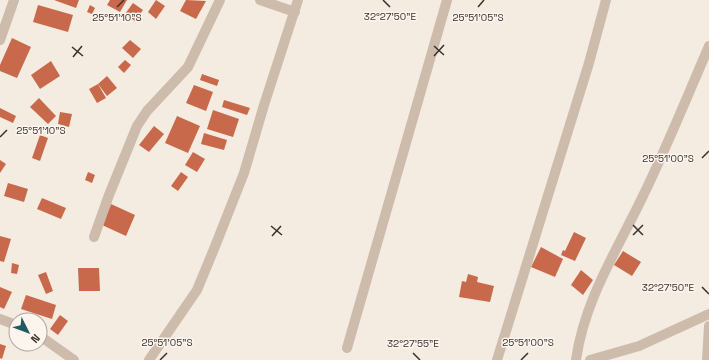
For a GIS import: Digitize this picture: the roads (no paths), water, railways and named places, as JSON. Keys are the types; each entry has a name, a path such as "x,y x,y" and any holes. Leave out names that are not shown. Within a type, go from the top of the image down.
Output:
{"street":[{"path":"0,40 14,0"},
{"path":"94,237 108,194 136,126 147,111 188,67 220,0"},
{"path":"260,0 294,12"},
{"path":"149,360 197,290 244,173 298,0"},
{"path":"347,348 447,0"},
{"path":"497,360 589,63 606,0"},
{"path":"576,360 590,304 642,197 709,46"},
{"path":"590,360 639,346 709,314"},
{"path":"707,360 709,326"},
{"path":"48,342 74,360"}]}
